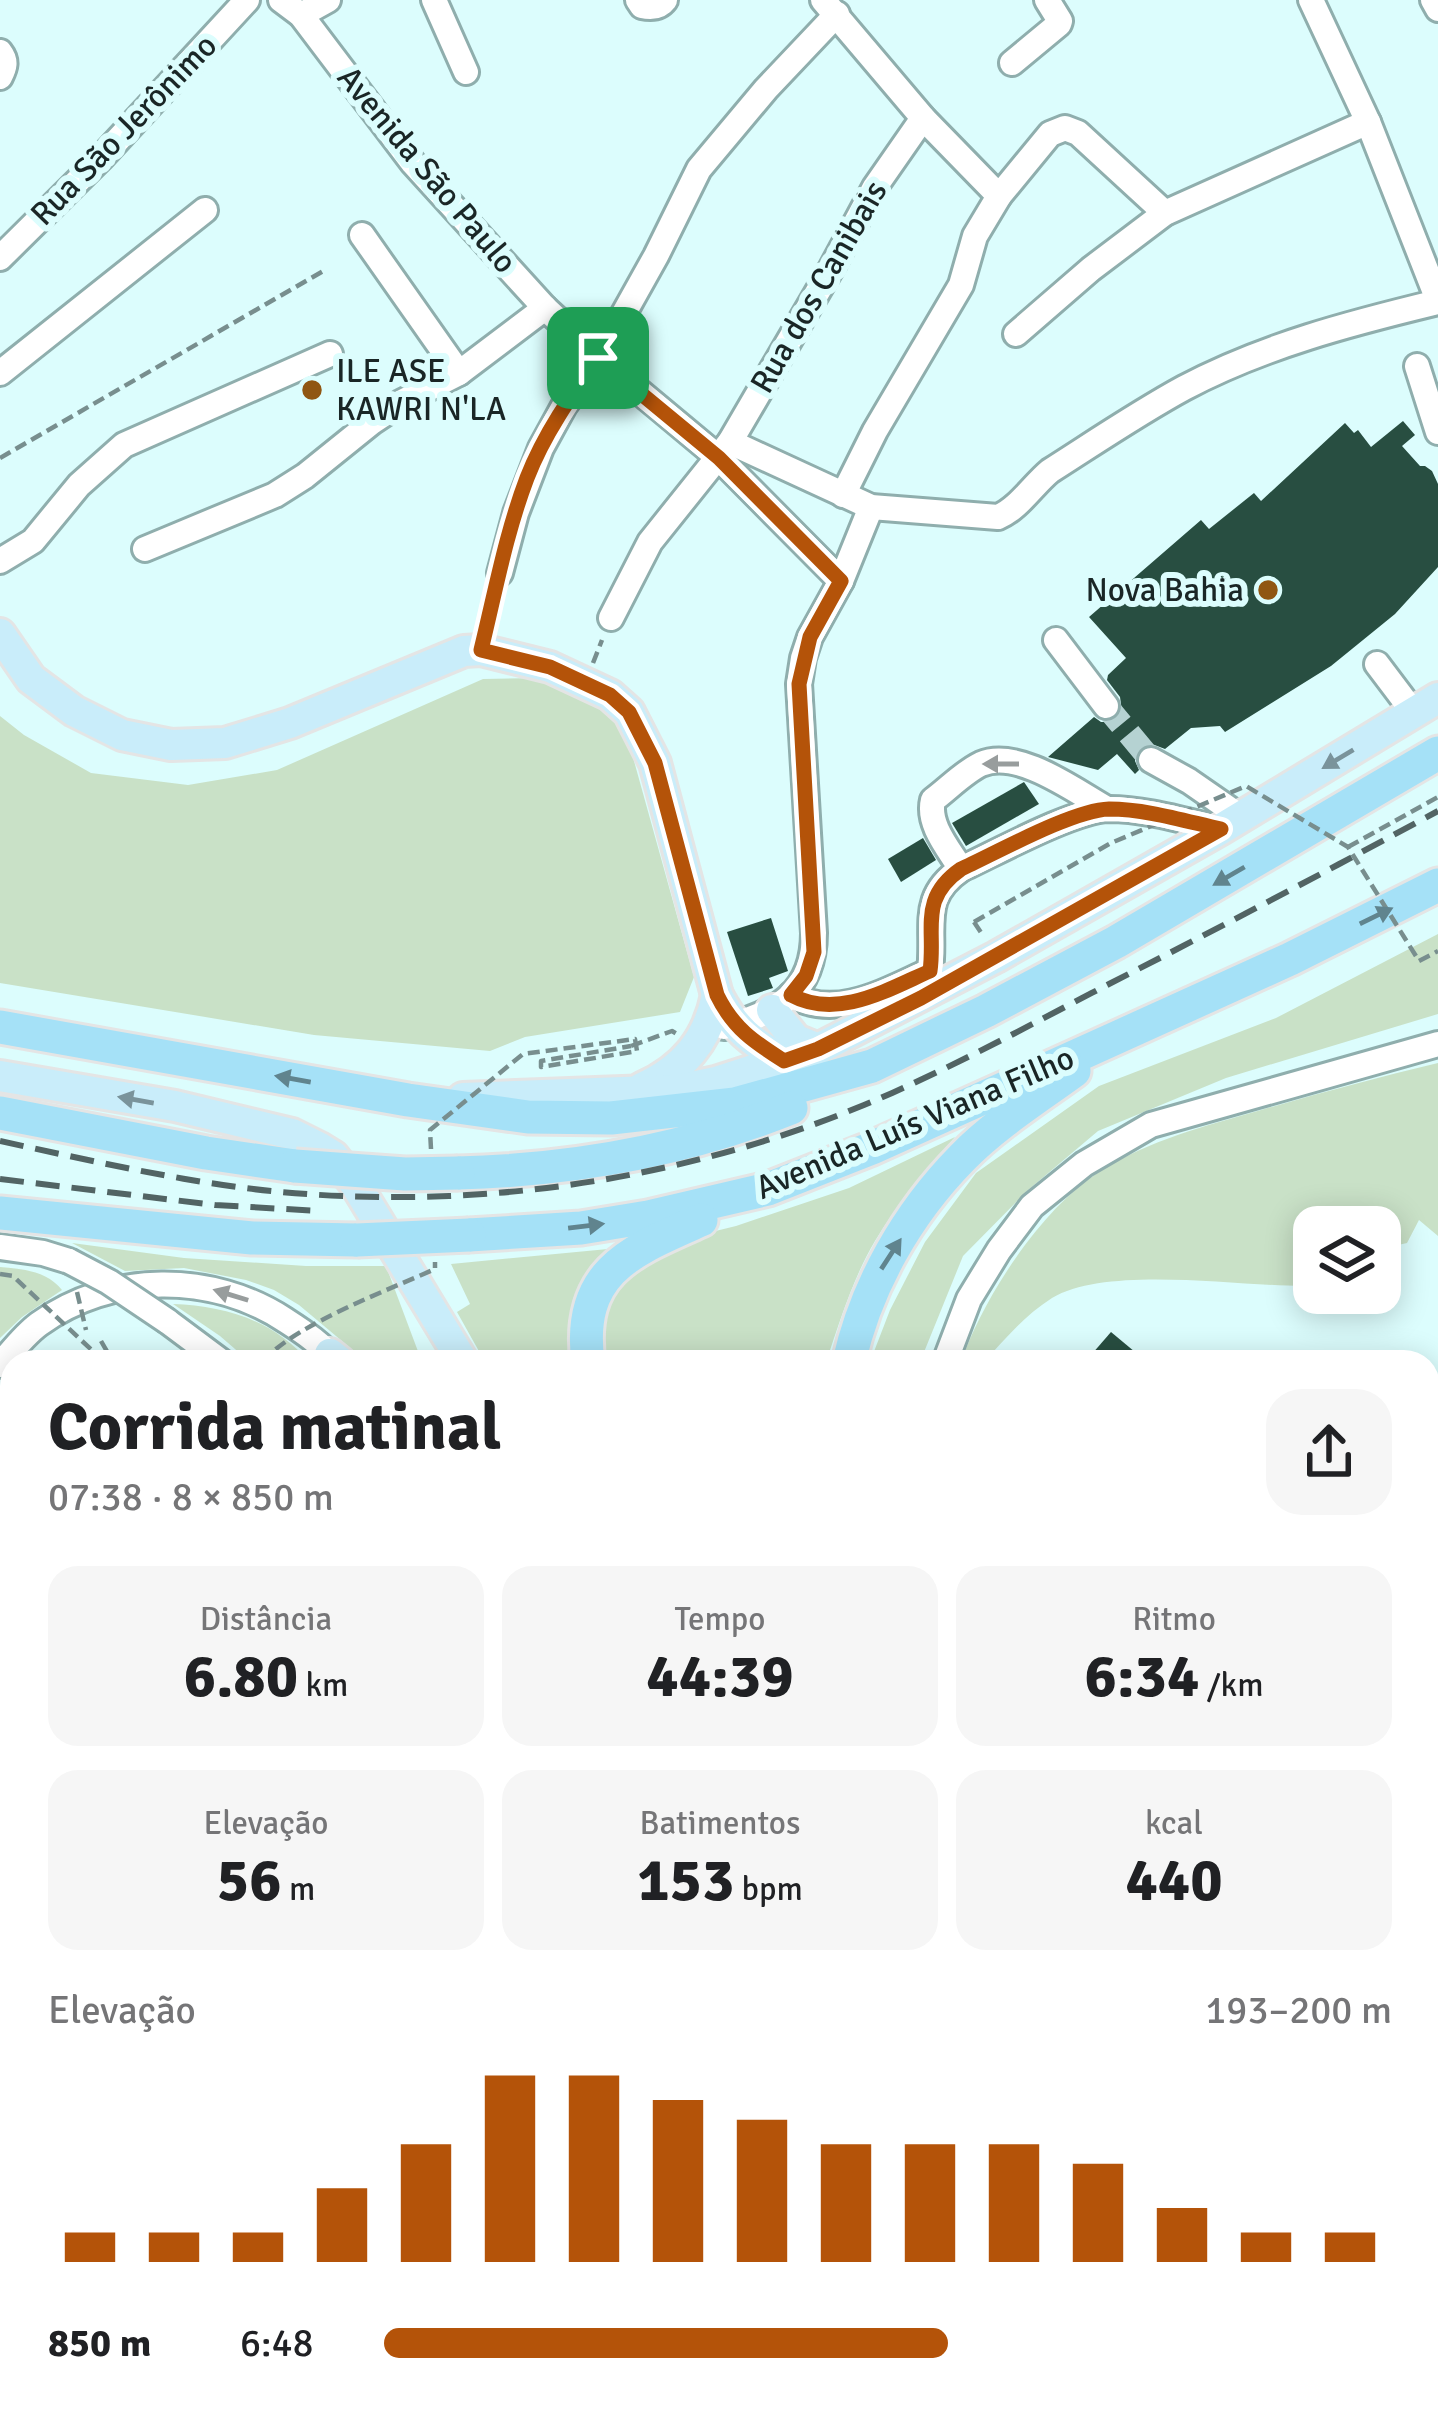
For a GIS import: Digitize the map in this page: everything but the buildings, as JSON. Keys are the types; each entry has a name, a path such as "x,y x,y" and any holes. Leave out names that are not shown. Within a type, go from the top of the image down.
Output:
{"highway":[{"name":"Avenida Luís Viana Filho","path":"0,1027 528,1117 611,1118 735,1104 872,1066 986,1011 1116,942 1438,753"},
{"name":"Avenida Luís Viana Filho","path":"7,1215 252,1238 357,1240 581,1228 648,1217 768,1189 872,1148 1290,958 1438,885"},
{"path":"853,1350 878,1275 919,1210 963,1157 1118,1037"},
{"path":"0,1113 295,1166 405,1174 444,1163 549,1167 649,1150 745,1126 809,1100 872,1066"},
{"path":"587,1350 590,1309 615,1264 637,1249 768,1189"}],"main road":[{"path":"0,634 31,679 74,711 122,735 171,745 225,743 290,724 464,651 481,650 550,667 610,695 641,731 664,796 717,995 712,1034 672,1071 629,1094"},
{"name":"Avenida Luís Viana Filho","path":"408,1100 677,1090 818,1049 926,985 1231,823 1426,706"},
{"path":"782,1003 796,1040 818,1049"},
{"path":"712,1034 747,1037 784,1061"},
{"path":"0,1076 175,1106 278,1130 333,1156 456,1350"},
{"path":"418,1286 442,1350"}],"street":[{"name":"Rua São Jerônimo","path":"0,258 248,0"},
{"path":"291,8 328,0"},
{"path":"434,0 466,71"},
{"path":"638,0 651,8 665,0"},
{"path":"724,450 871,507 998,517 1050,471 1185,388 1282,345 1438,301 1429,252 1312,0"},
{"path":"1433,0 1438,9"},
{"path":"1012,63 1059,24 1054,2"},
{"path":"500,573 541,448 656,256 699,170 830,7 923,118 999,196"},
{"name":"Avenida São Paulo","path":"291,8 413,163 544,308 598,358 724,450 841,581"},
{"path":"0,52 5,66 0,77"},
{"name":"Rua dos Canibais","path":"611,618 650,542 724,450 874,187 923,118"},
{"path":"1016,334 1165,213 1368,122"},
{"path":"843,495 961,286 976,236 999,196 1050,134 1065,128 1078,133 1165,213"},
{"path":"0,373 206,210"},
{"path":"362,235 459,373"},
{"path":"145,549 275,495 402,402 459,373 544,308"},
{"path":"0,561 33,541 80,484 124,445 330,354"},
{"path":"1417,366 1438,432"},
{"path":"712,1034 782,1003 806,976 814,952 799,684 810,637 841,581 871,507"},
{"path":"1056,640 1106,706"},
{"path":"1376,664 1426,706"},
{"path":"1151,760 1190,781 1231,823"},
{"path":"961,869 931,818 930,807 979,765 1013,762 1033,768 1107,809"},
{"path":"782,1003 855,1004 926,985 935,896 947,878 1082,814 1107,809 1231,823"},
{"path":"950,1350 969,1299 999,1250 1031,1206 1084,1163 1151,1125 1438,1044"},
{"path":"0,1246 69,1261 109,1282 206,1350"},
{"path":"14,1350 36,1326 92,1295 159,1284 233,1294 262,1306 323,1350"}],"path":[{"path":"0,458 325,270"},
{"path":"481,650 500,573"},
{"path":"585,681 611,618"},
{"path":"974,922 1111,843 1246,786 1348,847 1419,961 1438,951"},
{"path":"1348,847 1438,797"},
{"path":"444,1163 430,1130 523,1054 635,1039 637,1051 541,1067 541,1061 631,1046 672,1031 712,1034"},
{"path":"274,1350 325,1319 435,1270 434,1246"},
{"path":"0,1274 13,1276 92,1350"},
{"path":"72,1284 80,1296 86,1330"},
{"path":"101,1342 106,1350"}],"green space":[{"path":"543,678 591,696 624,725 694,977 680,1012 525,1037 490,1051 314,1035 0,983 0,716 91,773 188,785 277,770 483,679"},
{"path":"1438,934 1438,1014 1226,1078 1098,1131 1027,1191 963,1256 925,1350 875,1350 925,1242 976,1173 1099,1086 1276,1018"},
{"path":"1438,1063 1438,1236 1419,1220 1407,1243 1401,1244 1401,1206 1293,1206 1293,1286 1105,1282 1052,1298 995,1350 966,1350 1016,1257 1056,1208 1099,1172 1198,1128"},
{"path":"955,1137 875,1241 830,1350 600,1350 610,1287 687,1238 849,1188"},
{"path":"72,1243 184,1258 386,1266 418,1350 353,1350 299,1305 246,1280 184,1268 125,1271"},
{"path":"608,1249 585,1276 573,1300 571,1350 478,1350 457,1312 470,1304 451,1264"},
{"path":"0,1267 42,1275 62,1290 0,1338"},
{"path":"173,1304 247,1318 297,1350 236,1350"}],"tunnel":[{"path":"1106,706 1151,760"}],"railway":[{"path":"0,1141 195,1181 336,1196 502,1193 661,1169 814,1124 926,1077 1438,811"},
{"path":"0,1179 215,1205 320,1211"}],"place":[{"name":"ILE ASE KAWRI N'LA","path":"312,390"},
{"name":"Nova Bahia","path":"1268,590"}],"route":[{"path":"598,358 719,458 841,581 810,637 799,684 814,952 806,976 791,995 806,1004 855,1004 930,971 931,911 947,878 1082,814 1107,809 1144,812 1221,829 921,998 818,1049 784,1061 747,1037 736,1028 717,995 655,763 629,712 585,681 481,650 527,478 564,406 598,358"}]}
